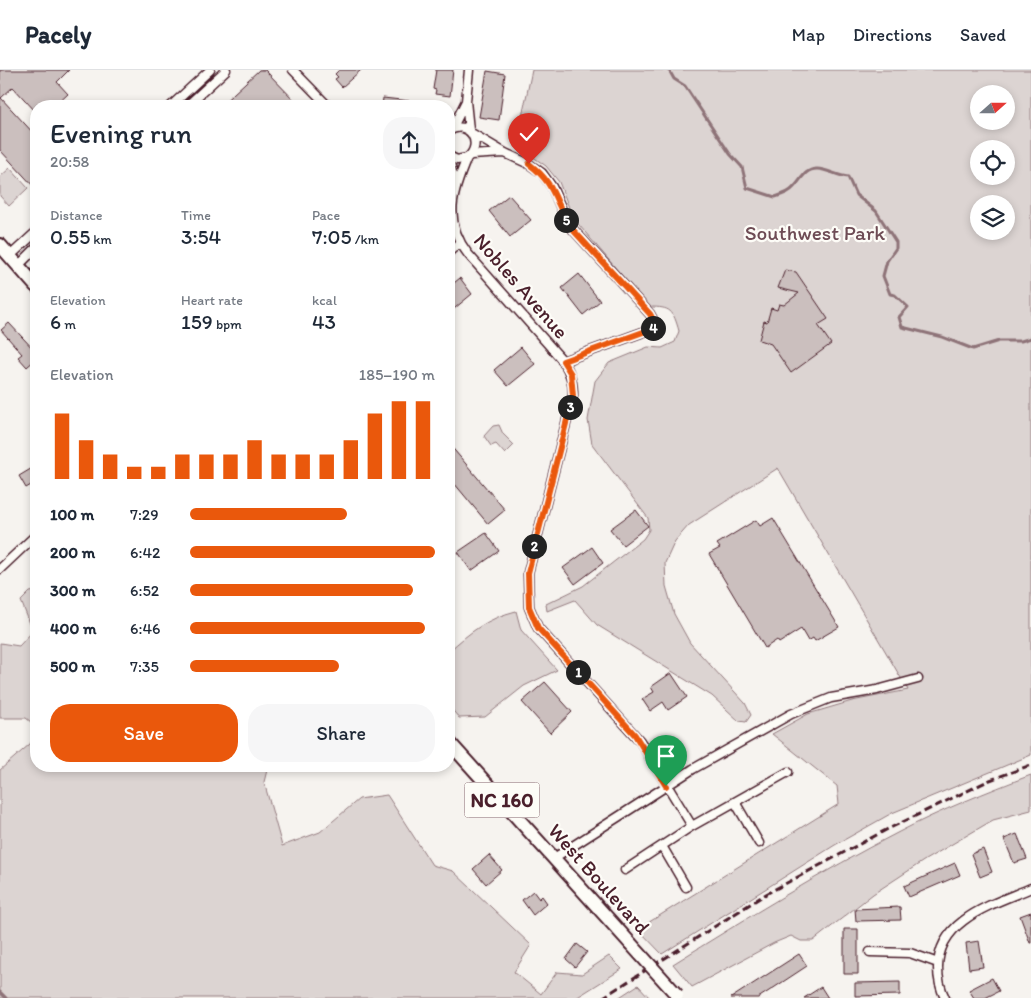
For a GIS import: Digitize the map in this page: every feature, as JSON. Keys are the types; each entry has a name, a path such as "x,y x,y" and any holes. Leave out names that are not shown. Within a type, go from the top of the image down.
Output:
{"main road":[{"path":"0,245 30,279"},
{"name":"West Boulevard","path":"455,749 679,997"}],"street":[{"path":"178,100 210,70"},
{"path":"194,100 226,70"},
{"path":"293,70 322,100"},
{"path":"470,70 466,101 471,132"},
{"path":"455,121 466,101"},
{"path":"455,128 458,127 471,132 505,154 529,164 542,173 552,187 568,224 650,314 657,327 563,361"},
{"name":"Nobles Avenue","path":"455,185 475,145 471,132"},
{"path":"455,159 458,160 469,156 505,154"},
{"name":"Nobles Avenue","path":"455,228 459,243 563,361 571,374 573,396 530,559 529,607 538,628 635,735 692,826"},
{"path":"14,261 30,240"},
{"path":"455,247 459,243"},
{"path":"14,261 30,252"},
{"path":"0,569 30,541"},
{"path":"554,858 666,786 763,728 791,714 831,698 877,690 918,679"},
{"path":"625,870 692,826 788,772"},
{"path":"735,802 759,843"},
{"path":"662,846 686,887"},
{"path":"945,998 939,984 938,963 944,942 954,929 965,918 1031,888"},
{"path":"870,952 910,953 938,963"}],"green space":[{"name":"Southwest Park","path":"532,70 1031,70 1031,755 892,813 835,845 662,954 638,929 839,804 837,786 772,734 808,714 852,701 908,690 778,468 689,525 675,541 665,563 666,586 674,614 690,643 745,703 751,715 746,722 739,721 712,696 597,625 575,600 547,611 546,604 583,586 643,539 649,530 648,518 592,444 588,420 595,381 609,363 648,347 662,348 675,342 679,331 673,314 667,309 649,307 573,218 559,182 546,166 516,145"},
{"path":"10,168 28,188 9,206 0,196 0,177"},
{"path":"499,425 503,434 514,445 505,454 496,444 491,446 484,436 493,426"},
{"path":"30,592 30,624 21,601"},
{"path":"516,611 521,630 557,670 524,686 485,717 459,718 455,713 455,646 480,626"},
{"path":"30,634 30,721 26,718 0,718 0,643 19,646"},
{"path":"30,744 30,772 266,772 264,782 282,846 320,832 359,799 387,795 432,865 453,871 531,945 514,972 541,994 557,972 582,974 609,956 622,969 576,998 0,998 0,770"},
{"path":"1031,775 1031,810 993,820 925,860 873,894 813,941 801,941 791,936 774,943 692,987 673,964 784,896 870,847 947,809"},
{"path":"638,985 650,998 618,998"}],"building":[{"path":"0,70 69,70 57,82 68,94 62,100 30,100 30,105 13,87 1,98 30,129 30,182 0,150"},
{"path":"259,70 265,70 294,100 226,100"},
{"path":"339,70 361,70 342,87 335,79 338,77 335,74"},
{"path":"436,70 453,70 450,96 435,94 436,90 433,89"},
{"path":"487,71 505,74 499,120 479,117"},
{"path":"383,98 401,100 383,100"},
{"path":"509,195 531,220 510,237 489,211"},
{"path":"785,270 796,272 828,319 818,325 831,344 791,373 771,344 759,340 764,321 767,322 771,308 777,310 779,304 784,305 799,293 778,288"},
{"path":"579,274 600,301 583,315 562,288"},
{"path":"460,278 472,294 455,308 455,282"},
{"path":"9,323 30,346 30,364 27,367 18,357 22,354 1,330"},
{"path":"521,347 535,364 508,386 494,370"},
{"path":"455,451 505,510 488,524 455,484"},
{"path":"30,469 30,486 26,488 19,476"},
{"path":"636,510 648,526 623,545 610,529"},
{"path":"773,518 839,627 815,641 813,638 808,641 801,629 779,643 777,640 765,648 709,554 720,548 717,544 756,520 760,526"},
{"path":"486,533 499,551 471,571 458,552"},
{"path":"592,547 603,563 575,584 563,568"},
{"path":"671,673 687,697 668,710 663,702 650,711 642,699 654,692 651,687"},
{"path":"545,682 572,712 550,733 522,702"},
{"path":"1017,834 1027,859 1014,863 1004,839"},
{"path":"983,849 992,872 980,877 971,854"},
{"path":"489,855 502,870 486,884 473,869"},
{"path":"955,863 960,875 909,897 904,886"},
{"path":"533,891 539,899 542,896 547,903 533,915 522,900"},
{"path":"900,907 901,920 856,921 855,909"},
{"path":"1031,912 1031,943 1030,943 1020,916"},
{"path":"844,929 858,929 858,974 844,974"},
{"path":"979,941 983,967 969,969 966,943"},
{"path":"577,944 587,952 575,967 566,959"},
{"path":"799,954 807,966 769,991 758,998 731,998"},
{"path":"992,978 999,991 985,998 974,998 969,990"},
{"path":"900,982 900,995 855,996 855,983"},
{"path":"821,987 828,998 804,998"}],"waterway":[{"path":"669,70 674,79 685,86 730,154 742,167 747,188 775,197 789,191 809,171 821,169 848,177 856,195 876,211 896,242 896,248 887,261 883,276 890,294 895,295 908,307 899,317 902,327 942,337 973,349 999,341 1021,341 1031,338"},
{"path":"0,992 6,998"}],"railway":[{"path":"602,998 766,894 886,830 990,780 1031,765"}],"route":[{"path":"529,164 542,173 552,187 568,224 650,314 657,327 563,361 571,374 573,396 530,559 528,573 529,607 538,628 640,741 666,786"}]}
